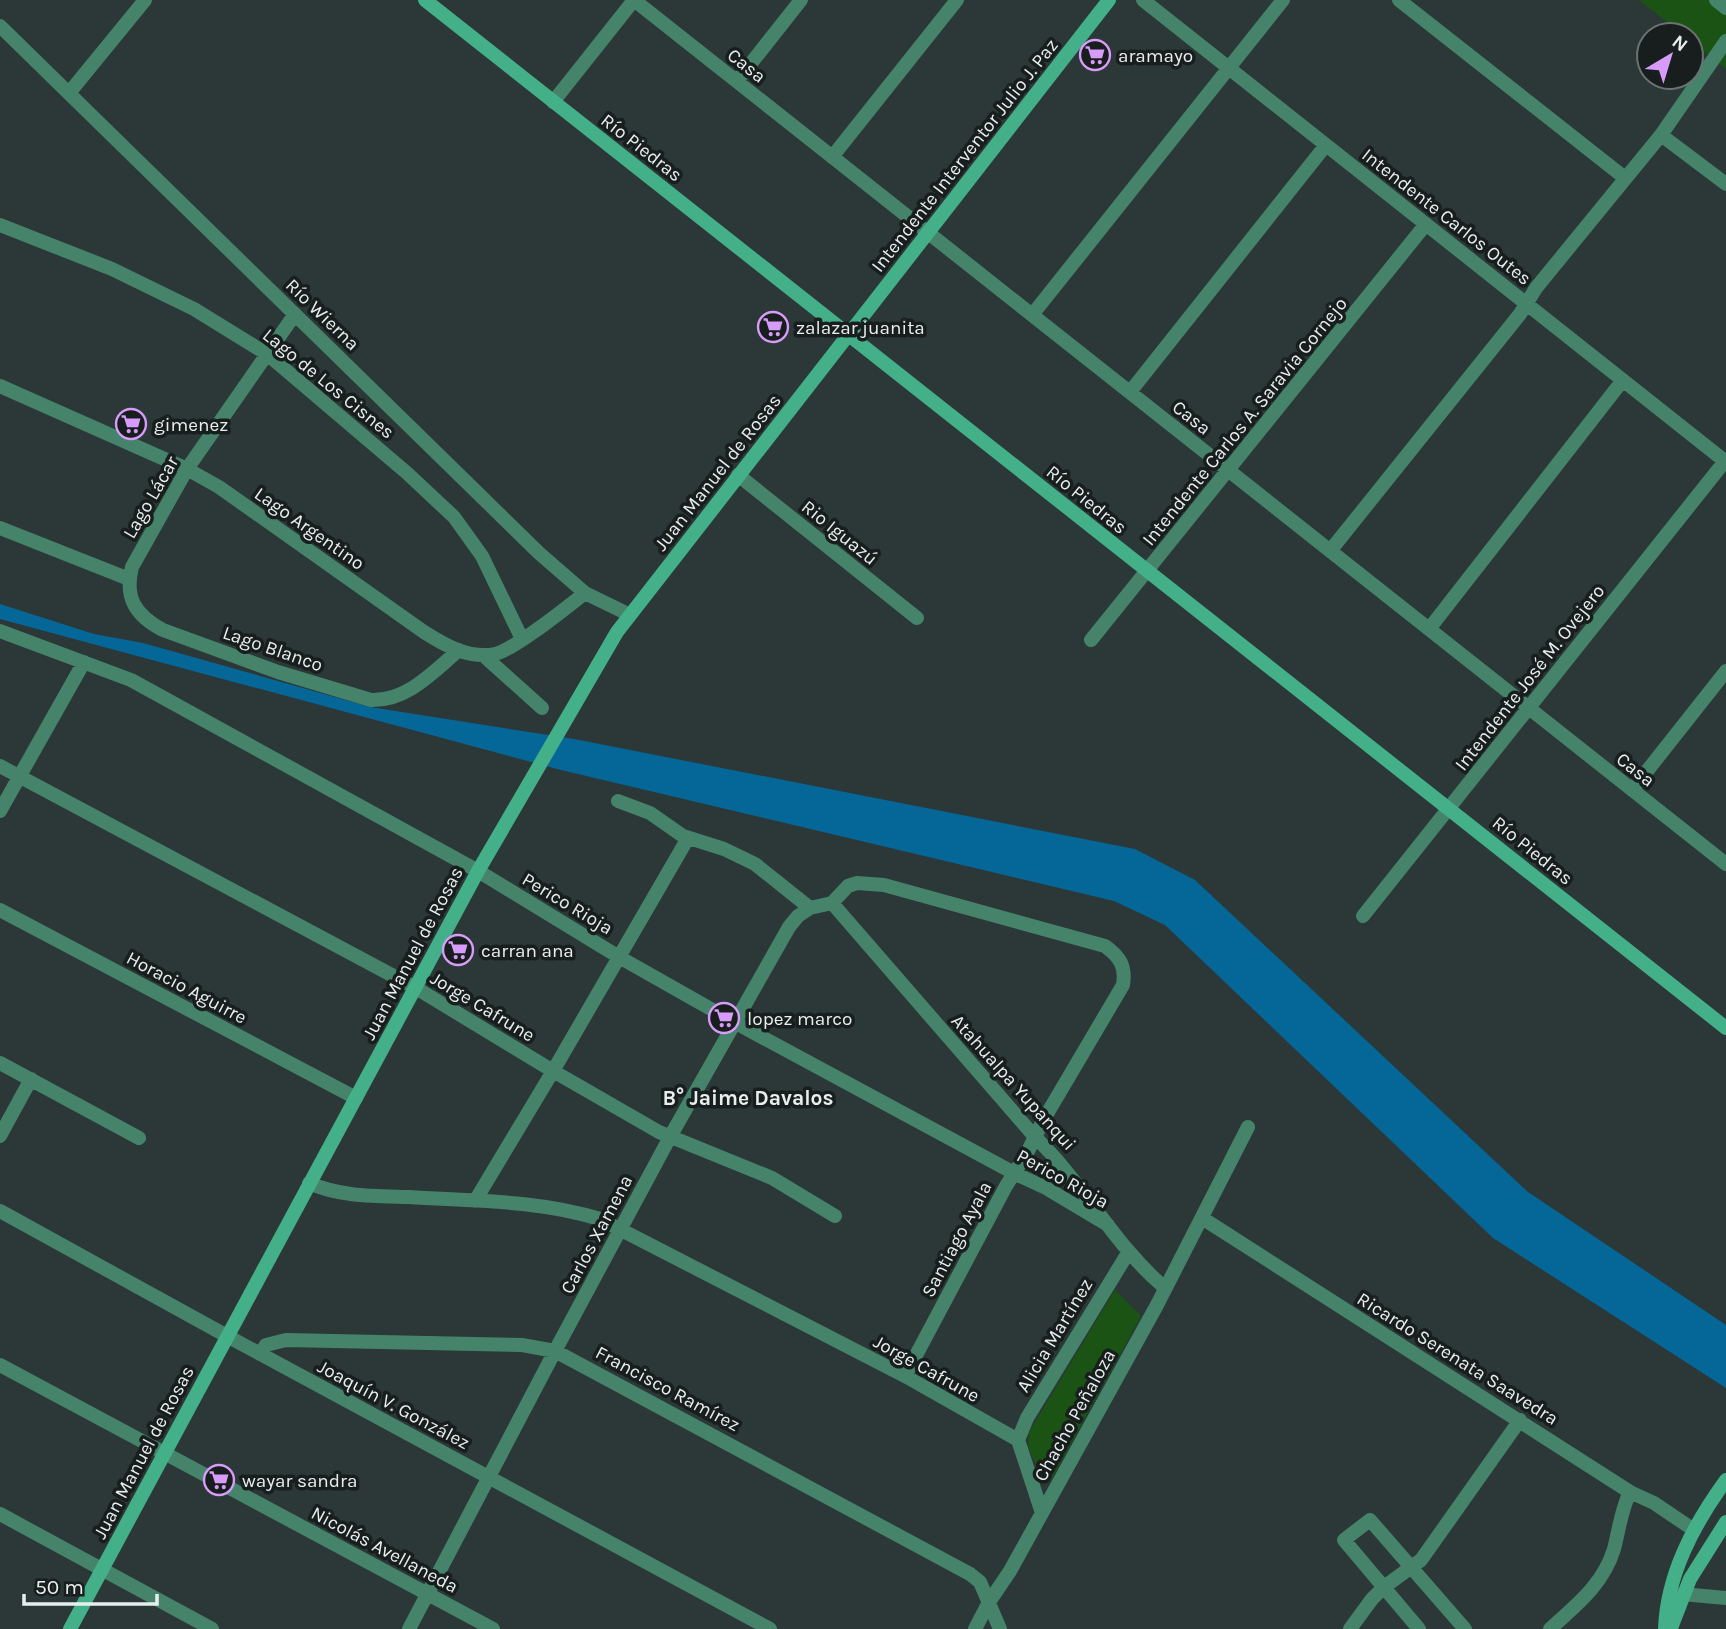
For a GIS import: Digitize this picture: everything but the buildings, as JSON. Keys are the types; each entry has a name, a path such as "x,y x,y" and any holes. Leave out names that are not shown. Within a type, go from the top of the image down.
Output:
{"street":[{"path":"69,93 145,0"},
{"name":"Río Piedras","path":"425,0 1726,1028"},
{"path":"553,102 634,0"},
{"name":"Casa","path":"634,0 1726,864"},
{"path":"737,81 801,0"},
{"path":"832,157 957,0"},
{"name":"Intendente Interventor Julio J. Paz","path":"850,335 1109,0"},
{"name":"Intendente Carlos Outes","path":"1143,0 1725,462"},
{"path":"1032,315 1283,0"},
{"path":"1399,0 1625,178"},
{"path":"1716,0 1726,8"},
{"name":"Río Wierna","path":"0,26 529,544 585,593 629,615"},
{"path":"1330,551 1527,303 1536,288 1661,135 1726,41"},
{"path":"1661,135 1726,184"},
{"path":"1130,392 1326,145"},
{"name":"Intendente Carlos A. Saravia Cornejo","path":"1091,640 1426,224"},
{"name":"Lago de Los Cisnes","path":"0,225 113,269 194,309 268,354 407,472 454,517 482,556 522,639"},
{"name":"Lago Lácar","path":"129,579 132,567 187,468 295,314"},
{"name":"Juan Manuel de Rosas","path":"70,1629 478,871 562,726 629,615 850,335"},
{"path":"1429,629 1623,380"},
{"name":"Lago Argentino","path":"0,386 187,468 219,487 424,632 458,650 483,655"},
{"name":"Intendente José M. Ovejero","path":"1363,916 1725,462"},
{"name":"Rio Iguazú","path":"738,475 917,618"},
{"path":"0,528 129,579"},
{"name":"Lago Blanco","path":"129,579 136,611 163,630 278,672 371,700 400,696 422,682 458,650"},
{"path":"483,655 498,653 522,639 585,593"},
{"name":"Perico Rioja","path":"0,631 131,680 478,871 618,957 734,1022 1045,1188 1108,1225"},
{"path":"483,655 542,708"},
{"path":"0,811 85,662"},
{"path":"1632,790 1726,671"},
{"name":"Jorge Cafrune","path":"0,766 416,988 553,1072 670,1137 772,1178 835,1216"},
{"path":"618,802 649,813 688,838 724,849 755,864 810,908 832,904"},
{"path":"475,1201 688,838"},
{"name":"Santiago Ayala","path":"832,904 848,886 857,883 884,885 1105,946 1123,964 1125,974 1123,985 1014,1173 905,1376"},
{"name":"Atahualpa Yupanqui","path":"832,904 1058,1161 1128,1253 1165,1287"},
{"name":"Carlos Xamena","path":"409,1629 670,1137 789,927 798,916 810,908"},
{"name":"Horacio Aguirre","path":"0,910 355,1098"},
{"path":"0,1063 139,1138"},
{"path":"0,1136 31,1079"},
{"name":"Chacho Peñaloza","path":"975,1629 989,1602 1005,1581 1165,1287 1248,1127"},
{"name":"Jorge Cafrune","path":"309,1183 343,1194 529,1204 577,1212 622,1230 905,1376 1018,1440"},
{"name":"Joaquín V. González","path":"0,1211 771,1629"},
{"name":"Ricardo Serenata Saavedra","path":"1202,1218 1630,1492 1654,1503 1694,1530"},
{"name":"Alicia Martínez","path":"1018,1440 1027,1418 1128,1253"},
{"name":"Francisco Ramírez","path":"260,1354 266,1345 286,1340 522,1345 555,1350 970,1574 980,1582 1000,1629"},
{"name":"Nicolás Avellaneda","path":"0,1365 493,1629"},
{"path":"1350,1629 1372,1598 1412,1569 1426,1553 1520,1420"},
{"path":"1018,1440 1042,1513"},
{"path":"1668,1629 1667,1600 1673,1578 1694,1530 1726,1480"},
{"path":"1550,1629 1586,1597 1603,1575 1614,1549 1630,1492"},
{"path":"0,1514 212,1629"},
{"path":"1419,1629 1344,1541 1370,1520 1465,1629"},
{"path":"1668,1629 1699,1562 1726,1522"},
{"path":"1682,1594 1726,1598"}],"green space":[{"path":"1639,0 1726,0 1726,69 1705,52 1705,21 1665,21"},
{"path":"1115,1290 1141,1316 1051,1480 1044,1482 1028,1447 1029,1432"}],"water":[{"path":"0,604 94,634 143,643 370,707 574,739 1135,849 1195,880 1528,1192 1726,1325 1726,1388 1493,1238 1165,925 1114,901 561,770 0,619"}],"place":[{"name":"aramayo","path":"1095,55"},
{"name":"zalazar juanita","path":"773,327"},
{"name":"gimenez","path":"131,424"},
{"name":"carran ana","path":"458,950"},
{"name":"lopez marco","path":"724,1018"},
{"name":"wayar sandra","path":"219,1480"}],"district":[{"name":"B° Jaime Davalos","path":"748,1098"}]}
